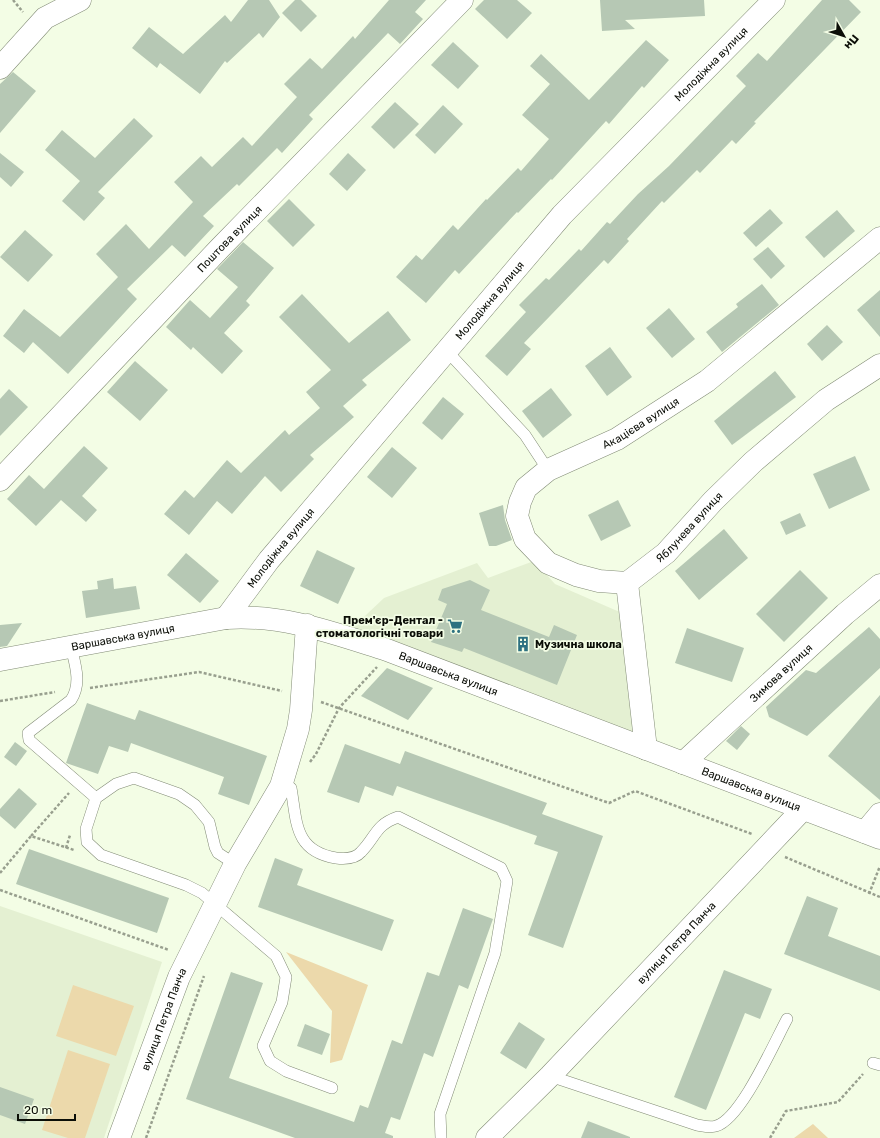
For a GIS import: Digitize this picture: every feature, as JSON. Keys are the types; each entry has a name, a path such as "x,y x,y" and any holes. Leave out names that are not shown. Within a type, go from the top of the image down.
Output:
{"street":[{"path":"0,68 45,18 80,0"},
{"name":"Поштова вулиця","path":"0,480 220,248 462,0"},
{"name":"Молодіжна вулиця","path":"226,618 269,560 562,215 774,0"},
{"name":"Акацієва вулиця","path":"627,583 600,581 576,575 548,563 525,539 517,516 520,502 526,488 548,470 617,439 707,381 880,238"},
{"name":"Яблунева вулиця","path":"627,583 666,553 713,501 753,462 826,400 880,365"},
{"path":"627,583 646,749"},
{"name":"Зимова вулиця","path":"683,763 845,614 880,585"},
{"name":"Варшавська вулиця","path":"0,660 226,618 251,616 306,625 388,650 872,835"},
{"name":"вулиця Петра Панча","path":"119,1138 178,978 235,864 286,784 298,729 302,696 306,625"},
{"name":"вулиця Петра Панча","path":"487,1138 550,1076 803,809"},
{"path":"872,835 880,814"}],"lane":[{"path":"446,350 525,435 548,470"},
{"path":"71,647 77,678 76,690 71,700 28,733 29,740 96,798"},
{"path":"235,864 218,853 214,847 210,822 195,805 178,794 134,778 116,784 96,798 86,829 87,842 101,855 186,885 202,893 276,956 286,977 282,1002 263,1046 270,1061 286,1070 332,1088"},
{"path":"286,784 300,837 312,849 326,856 346,860 360,853 385,822 398,817 501,868 507,881 495,952 440,1114 441,1138"},
{"path":"550,1076 697,1125 715,1127 730,1118 741,1104 787,1019"}],"path":[{"path":"13,0 16,6"},
{"path":"286,784 316,754 339,708 378,666"},
{"path":"0,701 199,672 302,696 609,803 635,791 755,835"},
{"path":"0,873 78,783"},
{"path":"31,836 79,852"},
{"path":"785,857 869,894 880,897"},
{"path":"869,894 880,866"},
{"path":"0,890 175,952"},
{"path":"146,1138 206,970"},
{"path":"770,1138 786,1111 838,1102 876,1064"}],"shaded area":[{"path":"534,561 555,584 622,613 634,737 349,631 384,598 477,563 488,578"},
{"path":"0,906 162,962 104,1138 0,1138"},
{"path":"286,952 368,985 342,1060 330,1063 332,1011"},
{"path":"73,985 134,1006 116,1056 56,1036"},
{"path":"68,1050 110,1064 85,1138 68,1138 42,1130"},
{"path":"813,1124 828,1138 794,1138"}],"building":[{"path":"248,0 269,0 280,17 263,38 259,33 227,63 225,61 200,94 160,63 157,68 132,48 149,27 183,54 225,15 231,22"},
{"path":"295,0 301,0 317,16 301,32 282,13"},
{"path":"389,0 426,0 415,12 423,19 400,44 388,33 309,115 313,119 282,153 277,148 239,186 237,184 203,216 214,226 185,257 172,245 127,289 137,299 68,374 33,342 24,353 3,336 24,309 60,337 118,277 96,254 126,224 149,249 193,202 174,182 201,156 212,167 243,137 252,146 297,97 284,84 310,58 322,69 353,36 355,39"},
{"path":"484,0 517,0 532,13 507,39 475,9"},
{"path":"600,0 704,0 705,16 625,20 635,29 602,31"},
{"path":"822,0 849,0 861,12 754,122 756,123 736,144 732,140 700,173 697,170 664,203 662,201 627,239 629,241 608,264 604,260 524,343 531,349 507,376 485,356 526,312 519,305 546,278 549,280 579,249 581,251 607,222 610,224 638,194 669,166 746,86 736,76 758,53 767,61"},
{"path":"646,40 669,60 644,88 642,86 609,124 606,121 552,180 551,179 518,213 517,212 459,274 455,270 426,303 396,277 416,255 422,260 453,225 458,230 486,199 487,200 518,168 521,171 549,139 522,115 550,84 530,66 541,54 589,100"},
{"path":"453,42 479,66 458,89 431,65"},
{"path":"13,72 36,91 0,133 0,84"},
{"path":"395,102 419,124 394,149 371,127"},
{"path":"443,105 463,124 435,154 415,135"},
{"path":"134,118 153,136 98,192 105,198 84,221 62,201 80,181 45,150 62,130 95,158"},
{"path":"0,153 24,172 11,187 0,177"},
{"path":"348,153 366,170 347,191 329,174"},
{"path":"289,199 315,225 293,247 267,221"},
{"path":"770,209 783,223 756,247 743,233"},
{"path":"837,210 855,231 824,258 805,237"},
{"path":"25,230 53,255 28,282 0,257"},
{"path":"243,242 274,268 246,301 250,305 224,333 243,351 222,374 193,347 191,350 166,327 190,300 210,318 238,287 217,269"},
{"path":"768,247 785,266 771,279 753,259"},
{"path":"762,284 779,305 722,352 706,332 738,307 736,304"},
{"path":"880,290 880,337 857,310"},
{"path":"302,294 349,343 388,311 411,340 362,380 367,385 343,406 354,417 310,455 314,459 281,492 265,476 232,514 217,501 189,535 164,514 185,490 194,498 227,460 241,473 285,430 289,435 320,408 306,392 331,370 279,317"},
{"path":"669,308 695,339 672,358 646,328"},
{"path":"827,325 843,342 822,361 807,344"},
{"path":"610,347 632,377 607,396 585,366"},
{"path":"135,361 168,390 140,421 107,392"},
{"path":"775,371 796,397 732,445 714,421"},
{"path":"551,388 572,415 543,438 522,411"},
{"path":"9,389 28,407 0,436 0,399"},
{"path":"443,397 464,414 442,440 422,423"},
{"path":"84,446 108,468 82,496 97,510 86,522 61,500 36,526 7,499 29,475 44,489"},
{"path":"392,447 417,468 392,498 367,477"},
{"path":"855,456 870,490 829,509 813,474"},
{"path":"618,500 631,526 601,541 588,515"},
{"path":"503,505 505,520 512,540 496,546 489,546 479,513"},
{"path":"800,513 806,526 786,535 780,522"},
{"path":"724,529 748,558 699,600 675,571"},
{"path":"317,550 355,568 338,604 300,586"},
{"path":"186,553 219,581 200,603 167,575"},
{"path":"800,570 828,598 784,642 756,614"},
{"path":"113,578 114,589 136,586 140,609 86,618 82,591 98,589 97,581"},
{"name":"Музична школа","path":"470,580 490,590 481,610 549,637 554,625 577,635 557,685 464,648 462,652 431,642 447,604 438,600 442,589"},
{"path":"22,623 7,646 0,647 0,625"},
{"path":"869,627 880,639 880,668 807,736 769,717 766,707 806,670 816,673"},
{"path":"687,628 744,648 732,682 675,663"},
{"path":"387,668 433,688 408,720 361,696"},
{"path":"880,695 880,800 828,756"},
{"path":"87,703 135,720 139,710 267,756 249,805 218,794 224,777 131,743 128,752 109,746 98,774 66,763"},
{"path":"741,726 750,734 737,750 726,741"},
{"path":"15,742 27,751 16,766 4,757"},
{"path":"345,744 400,764 405,751 547,803 542,814 603,836 563,948 528,935 558,852 534,844 537,836 397,786 393,796 365,786 359,803 327,792"},
{"path":"19,788 37,804 15,829 0,816 0,809"},
{"path":"29,849 169,898 157,933 16,884"},
{"path":"275,858 303,869 297,885 394,920 382,951 258,907"},
{"path":"807,896 838,908 828,936 880,956 880,991 784,954"},
{"path":"463,908 493,919 468,989 459,985 433,1057 424,1053 400,1120 391,1117 385,1133 393,1136 393,1138 295,1138 186,1099 231,972 263,983 229,1078 354,1122 360,1105 368,1108 392,1040 402,1044 427,972 439,976"},
{"path":"724,970 772,989 760,1019 745,1013 706,1110 674,1097"},
{"path":"519,1022 545,1039 526,1069 500,1053"},
{"path":"305,1024 330,1034 322,1055 297,1046"},
{"path":"0,1087 34,1099 25,1124 0,1115"},
{"path":"588,1121 630,1137 630,1138 581,1138"}],"place":[{"name":"Прем'єр-Дентал - стоматологічні товари","path":"455,626"},
{"name":"Музична школа","path":"523,644"}]}
